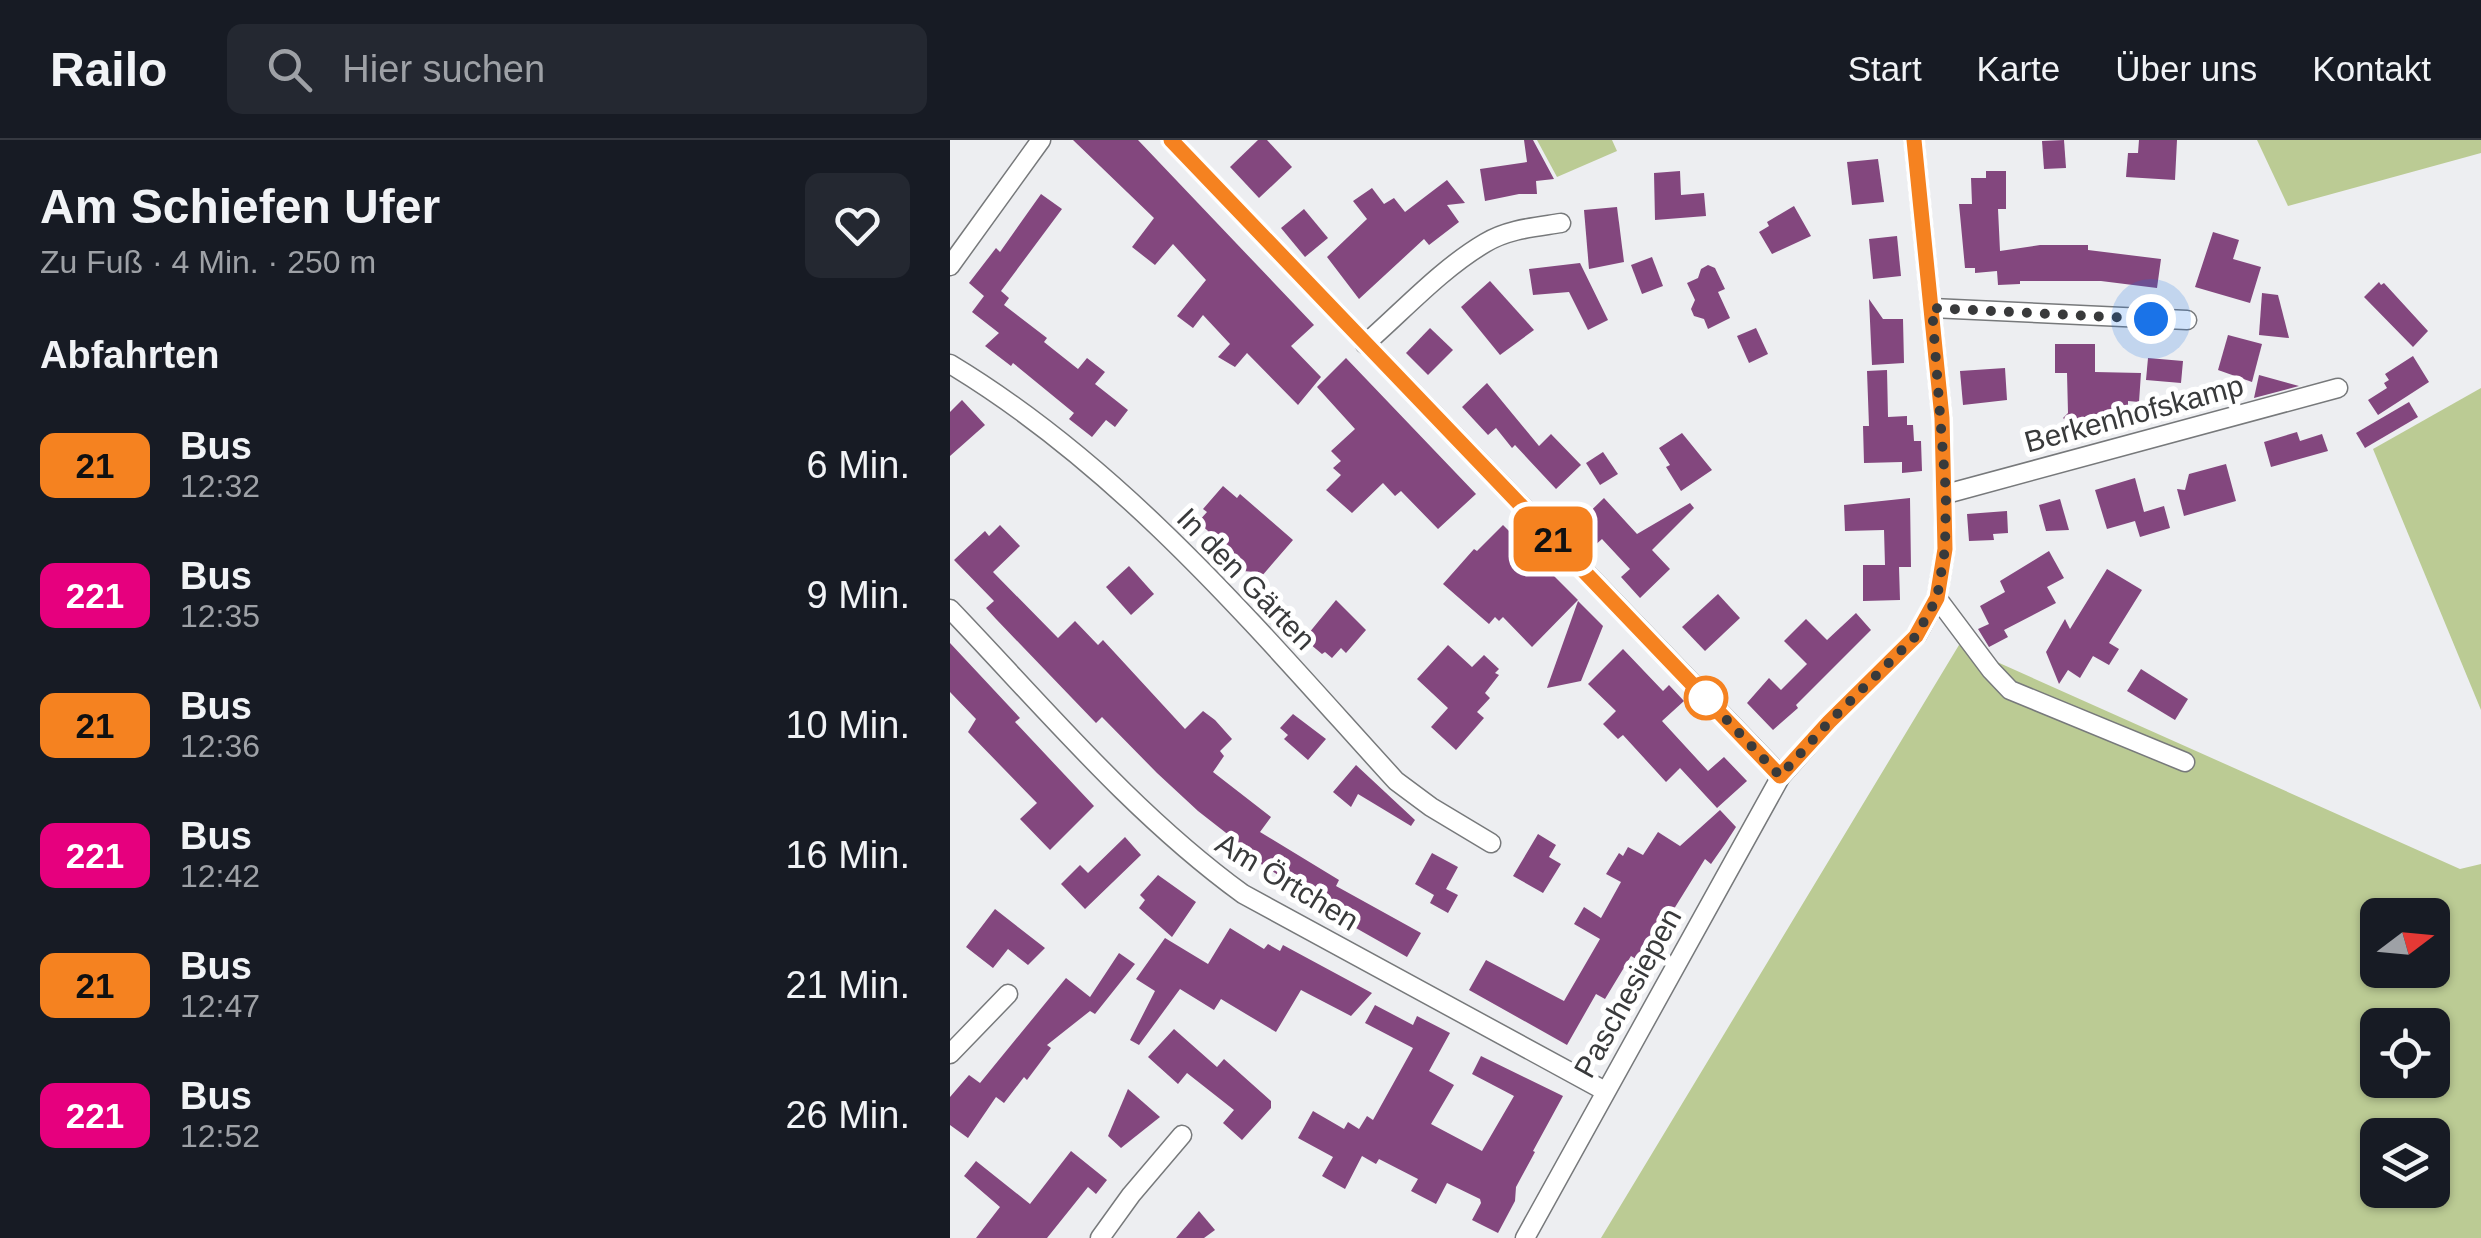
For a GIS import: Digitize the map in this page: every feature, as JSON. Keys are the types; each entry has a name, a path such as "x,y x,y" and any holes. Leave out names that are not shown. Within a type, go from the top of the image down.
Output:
{"street":[{"path":"950,266 1041,140"},
{"path":"1171,140 1780,776 1916,636 1937,598 1945,549 1946,494 1914,140"},
{"path":"1366,344 1487,241 1519,230 1561,224"},
{"path":"1932,308 2187,320"},
{"name":"In den Gärten","path":"950,364 1024,411 1124,493 1396,780 1430,807 1491,843"},
{"name":"Berkenhofskamp","path":"1946,494 2338,388"},
{"path":"1937,598 2010,690 2185,762"},
{"name":"Am Örtchen","path":"950,609 1155,822 1243,894 1605,1091"},
{"name":"Paschesiepen","path":"1525,1238 1780,776"},
{"path":"950,1054 1008,994"},
{"path":"1100,1238 1131,1194 1182,1135"}],"green space":[{"path":"1537,140 1612,140 1617,151 1557,177"},
{"path":"2257,140 2481,140 2481,153 2288,206"},
{"path":"2481,388 2481,710 2373,449"},
{"path":"1959,645 2460,869 2481,864 2481,1238 1601,1238"}],"building":[{"path":"1073,140 1138,140 1314,325 1291,346 1321,377 1298,405 1247,353 1235,367 1218,357 1230,344 1203,315 1193,328 1177,316 1206,280 1173,244 1155,265 1132,247 1154,218"},
{"path":"1258,140 1267,140 1292,167 1259,198 1230,167"},
{"path":"1524,140 1533,140 1554,179 1536,181 1537,194 1485,201 1480,169 1527,162"},
{"path":"2064,140 2066,168 2044,169 2042,141"},
{"path":"2139,140 2177,140 2175,180 2126,177 2128,153 2138,153"},
{"path":"1878,159 1884,202 1852,205 1847,162"},
{"path":"1680,171 1681,195 1704,193 1706,216 1655,220 1654,173"},
{"path":"1986,171 2006,171 2006,209 1998,209 2000,251 2040,245 2088,245 2088,250 2161,259 2157,288 2101,281 2020,281 1998,285 1997,271 1975,273 1975,268 1965,268 1959,204 1972,204 1971,178 1986,178"},
{"path":"1447,180 1465,203 1447,205 1459,222 1429,245 1424,239 1359,299 1327,257 1367,219 1353,201 1372,188 1384,204 1394,198 1405,212"},
{"path":"1041,194 1062,209 1001,291 1009,298 1004,305 1047,338 1044,342 1078,369 1087,358 1105,372 1095,384 1128,410 1115,427 1106,420 1092,437 1069,419 1074,413 1013,363 1011,366 985,346 999,333 972,312 984,296 969,283 996,248 1000,252"},
{"path":"1794,206 1811,236 1772,254 1759,232 1769,226 1767,222"},
{"path":"1617,207 1624,262 1589,269 1584,210"},
{"path":"1304,209 1328,238 1305,257 1281,228"},
{"path":"2213,232 2239,240 2233,259 2261,267 2250,303 2195,287"},
{"path":"1897,236 1901,276 1873,279 1869,239"},
{"path":"1652,257 1663,286 1642,294 1631,265"},
{"path":"1580,263 1608,320 1588,330 1569,292 1533,295 1529,269"},
{"path":"1708,265 1715,268 1725,289 1718,292 1730,318 1708,329 1704,319 1694,316 1691,309 1695,300 1687,283 1698,278 1701,269"},
{"path":"1490,281 1534,330 1500,355 1461,307"},
{"path":"2379,282 2428,331 2413,347 2364,297"},
{"path":"2262,293 2278,295 2289,338 2259,335"},
{"path":"1869,299 1883,319 1903,319 1904,363 1872,365"},
{"path":"1430,328 1453,350 1428,375 1406,353"},
{"path":"1756,328 1768,354 1749,363 1737,336"},
{"path":"2228,335 2262,344 2252,382 2218,370"},
{"path":"2055,344 2095,344 2095,372 2141,373 2139,402 2128,401 2128,408 2117,407 2117,421 2100,421 2100,438 2068,438 2068,422 2063,418 2068,413 2067,373 2055,373"},
{"path":"2413,356 2429,382 2378,415 2368,400 2387,388 2384,383 2389,380 2385,374"},
{"path":"1346,358 1476,494 1438,529 1401,491 1395,496 1383,483 1352,513 1326,490 1341,475 1333,468 1341,461 1331,451 1355,429 1317,387"},
{"path":"2148,358 2183,361 2181,383 2146,380"},
{"path":"2005,368 2007,400 1963,405 1960,371"},
{"path":"1887,370 1888,417 1907,416 1907,425 1913,425 1914,441 1921,441 1922,471 1902,473 1902,462 1864,463 1863,426 1869,426 1867,371"},
{"path":"2259,375 2299,386 2254,398"},
{"path":"1487,383 1539,446 1551,434 1581,465 1556,489 1496,428 1488,435 1462,407"},
{"path":"962,400 985,425 950,456 950,412"},
{"path":"2409,402 2418,417 2365,448 2356,433"},
{"path":"2297,432 2300,441 2322,434 2328,451 2271,467 2264,442"},
{"path":"1682,433 1712,470 1681,491 1659,448"},
{"path":"1603,452 1618,474 1600,485 1586,463"},
{"path":"2226,464 2236,501 2184,516 2177,489 2185,490 2189,474"},
{"path":"2135,478 2144,512 2164,506 2170,528 2140,537 2135,521 2107,529 2095,490"},
{"path":"1223,486 1237,498 1240,494 1293,540 1261,577 1255,572 1231,570 1230,560 1222,553 1227,548 1198,522 1207,512 1203,509"},
{"path":"1604,498 1637,534 1690,503 1694,508 1652,550 1670,569 1640,598 1621,577 1630,569 1602,539 1593,547 1574,527"},
{"path":"1910,498 1911,567 1899,567 1900,600 1863,601 1863,565 1885,565 1884,530 1845,531 1844,505"},
{"path":"2060,499 2069,530 2046,531 2039,505"},
{"path":"2007,511 2008,533 1993,534 1994,540 1969,541 1967,514"},
{"path":"1000,525 1020,546 993,572 1058,638 1075,621 1098,645 1103,640 1185,729 1203,711 1215,720 1232,739 1220,751 1224,756 1213,772 1271,817 1260,832 1339,880 1336,886 1421,933 1407,957 1303,898 1306,893 1261,864 1198,811 1102,717 1096,723 996,619 986,608 994,601 954,560 985,531 989,536"},
{"path":"1503,525 1578,600 1532,647 1503,617 1499,621 1495,617 1489,624 1443,584 1474,549 1477,551"},
{"path":"2049,551 2064,578 2047,587 2056,603 2004,630 2008,637 1989,647 1978,629 1989,624 1980,606 2005,592 2000,581"},
{"path":"1129,566 1154,594 1131,615 1106,587"},
{"path":"2107,569 2142,590 2109,643 2119,649 2109,665 2093,656 2080,678 2068,670 2059,684 2046,652 2065,619 2070,629"},
{"path":"1718,594 1740,618 1705,651 1682,627"},
{"path":"1336,600 1366,630 1346,653 1341,648 1332,658 1304,639"},
{"path":"1578,601 1603,626 1581,681 1547,688"},
{"path":"1856,613 1871,630 1773,730 1747,703 1769,678 1781,690 1807,664 1784,641 1806,619 1827,640"},
{"path":"950,643 1020,718 1015,722 1094,806 1050,850 1020,819 1037,803 968,732 976,719 950,692"},
{"path":"1448,645 1472,667 1484,655 1499,669 1495,673 1499,675 1485,693 1490,698 1477,712 1484,718 1456,750 1431,727 1448,708 1417,679"},
{"path":"1623,649 1663,691 1669,685 1684,701 1662,721 1708,771 1724,757 1747,781 1717,808 1680,768 1666,782 1623,735 1618,739 1603,724 1616,711 1588,684"},
{"path":"2141,669 2188,699 2175,720 2127,691"},
{"path":"1293,714 1326,739 1308,760 1284,739 1288,735 1280,728"},
{"path":"1356,765 1415,820 1411,826 1358,794 1351,807 1333,792"},
{"path":"1720,810 1736,827 1725,844 1711,864 1705,859 1641,962 1631,956 1605,999 1596,994 1567,1045 1469,990 1486,960 1564,1001 1600,939 1574,924 1584,907 1601,918 1621,882 1606,874 1619,853 1623,856 1628,847 1643,855 1658,832 1680,846"},
{"path":"1538,834 1556,845 1549,857 1561,864 1543,893 1513,876"},
{"path":"1125,837 1141,855 1085,909 1061,884 1080,865 1088,873"},
{"path":"1432,853 1458,867 1446,889 1458,895 1448,913 1430,903 1434,895 1415,884"},
{"path":"1158,875 1196,902 1172,937 1139,908 1145,900 1140,895"},
{"path":"995,909 1045,948 1028,965 1008,949 993,968 966,947"},
{"path":"1230,928 1264,949 1268,944 1280,951 1283,945 1372,993 1351,1016 1301,990 1276,1032 1221,999 1214,1010 1180,989 1139,1045 1130,1040 1155,991 1136,979 1165,938 1208,964"},
{"path":"1119,953 1135,964 1095,1014 1090,1011 1047,1045 1051,1048 1027,1080 1024,1077 1004,1103 996,1097 968,1138 950,1125 950,1097 969,1075 980,1083 1066,978 1090,997"},
{"path":"1375,1005 1413,1025 1417,1016 1450,1033 1429,1071 1454,1085 1431,1124 1482,1151 1514,1096 1472,1074 1481,1056 1563,1096 1533,1151 1516,1187 1515,1201 1498,1233 1472,1220 1480,1199 1447,1183 1436,1204 1411,1191 1418,1179 1379,1159 1376,1164 1362,1156 1345,1189 1322,1176 1333,1157 1298,1138 1313,1111 1344,1129 1348,1122 1359,1129 1367,1116 1373,1120 1413,1048 1365,1023"},
{"path":"1174,1029 1217,1067 1224,1059 1271,1101 1271,1108 1242,1140 1223,1123 1234,1110 1187,1073 1178,1084 1148,1057"},
{"path":"1128,1089 1160,1117 1121,1148 1108,1136"},
{"path":"1071,1151 1107,1180 1096,1194 1088,1187 1047,1238 976,1238 1000,1207 964,1176 976,1161 1030,1204"},
{"path":"1199,1211 1215,1230 1204,1238 1176,1238"}],"bus line":[{"name":"21","path":"1171,140 1780,776 1916,636 1937,598 1945,549 1946,494 1914,140"}],"route":[{"path":"1706,698 1780,776 1916,636 1937,598 1945,549 1942,418 1932,308 2151,319"}]}
